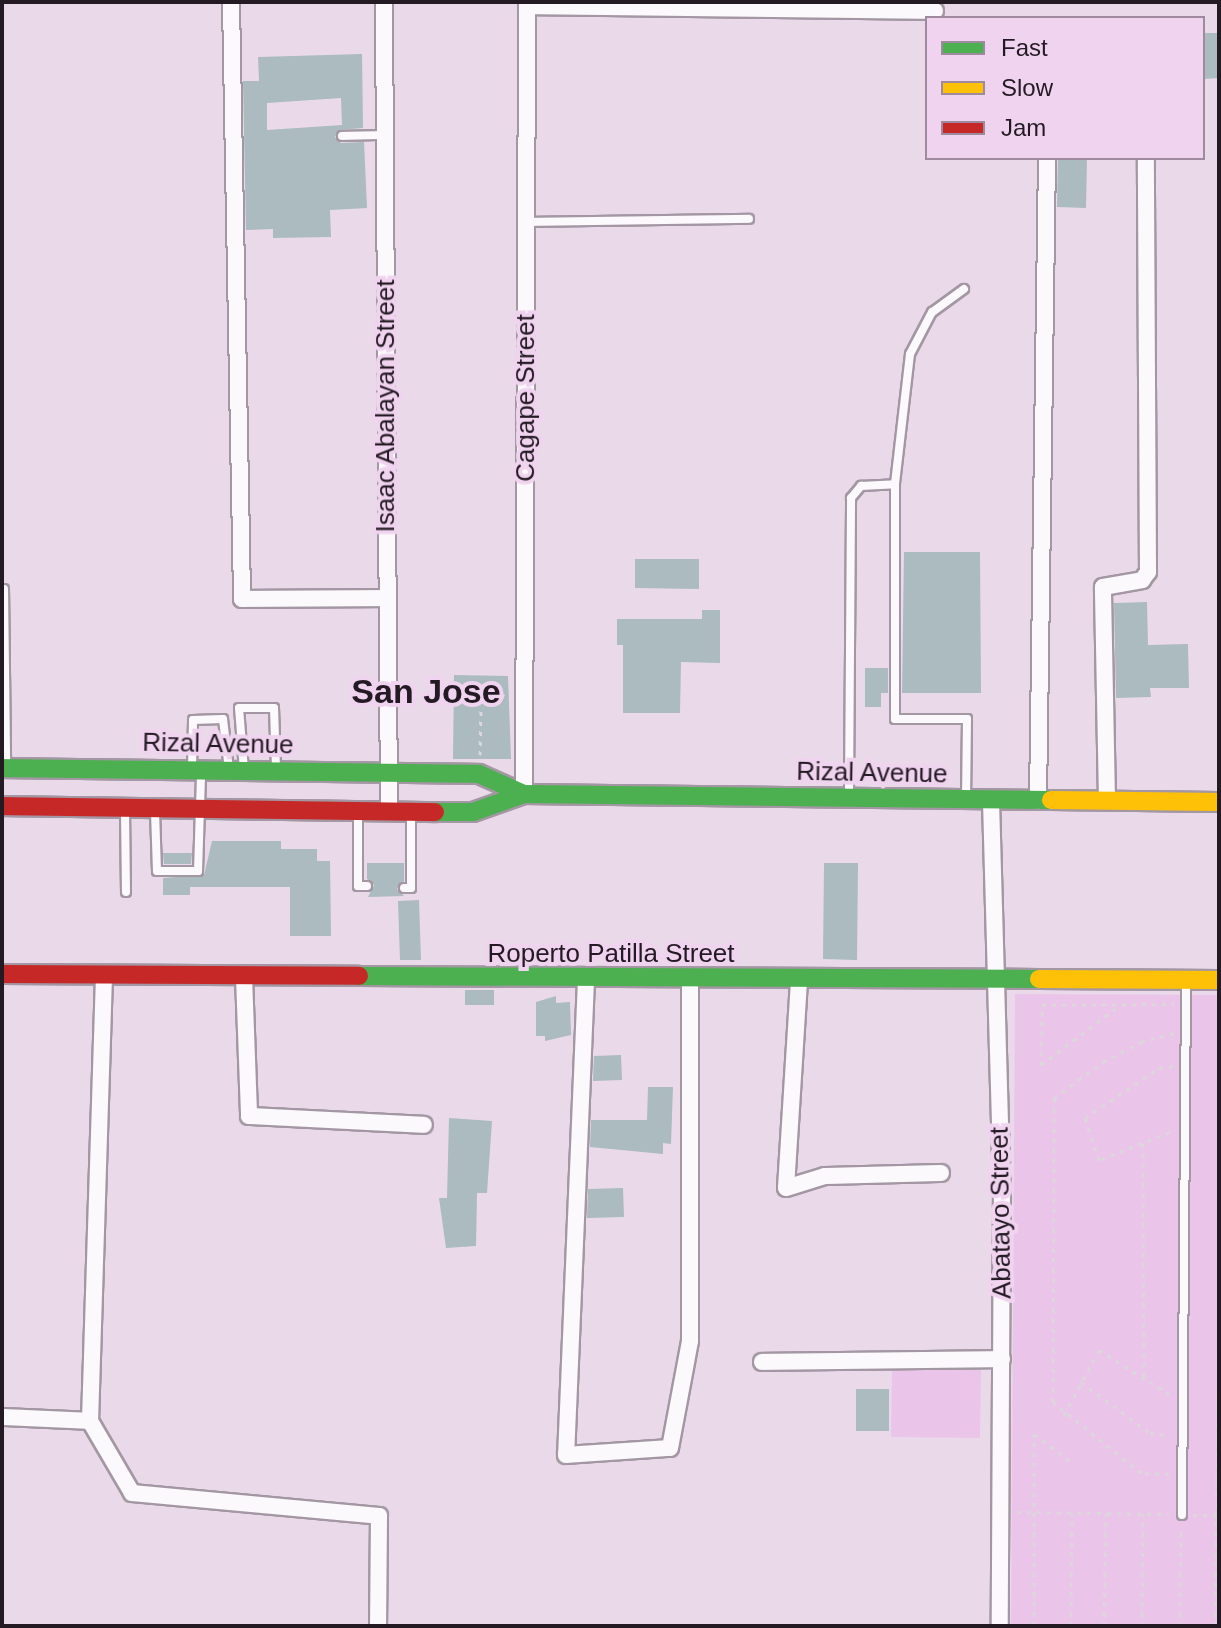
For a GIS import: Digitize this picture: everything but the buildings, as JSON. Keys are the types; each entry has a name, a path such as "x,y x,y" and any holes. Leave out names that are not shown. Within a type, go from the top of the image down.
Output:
{"main road":[{"name":"Rizal Avenue","path":"4,768 479,774 524,794"},
{"name":"Rizal Avenue","path":"2,806 201,806 473,812 524,794 1219,802"},
{"name":"Roperto Patilla Street","path":"2,974 690,981 1219,980"}],"street":[{"path":"231,2 242,599 386,598"},
{"name":"Isaac Abalayan Street","path":"384,2 389,810"},
{"path":"527,4 935,11"},
{"name":"Cagape Street","path":"524,794 527,4"},
{"path":"1038,801 1047,160"},
{"path":"1107,801 1103,587 1142,580 1148,572 1146,160"},
{"name":"Abatayo Street","path":"991,801 997,981 1002,1359 1000,1626"},
{"path":"104,976 90,1421 132,1493 379,1516 378,1626"},
{"path":"244,977 249,1116 424,1125"},
{"path":"586,980 566,1455 670,1448 690,1341 690,981"},
{"path":"799,981 786,1188 825,1176 941,1173"},
{"path":"762,1362 1002,1359"},
{"path":"2,1417 90,1421"}],"lane":[{"path":"342,136 385,135"},
{"path":"526,222 749,219"},
{"path":"964,289 932,312 910,354 895,484 895,719 967,719 966,801"},
{"path":"849,798 851,498 861,486 895,484"},
{"path":"4,589 4,768"},
{"path":"237,771 239,708 274,708 276,771"},
{"path":"155,806 157,871 198,871 201,806 193,720 223,719 237,771"},
{"path":"124,807 126,892"},
{"path":"358,810 358,886 367,886"},
{"path":"404,888 411,888 411,811"},
{"path":"1182,1515 1186,980"}],"path":[{"path":"480,759 481,708"},
{"path":"1120,1005 1041,1065 1042,1005 1186,1004"},
{"path":"1182,1475 1141,1473 1064,1415 1053,1402 1054,1098 1141,1042 1186,1031"},
{"path":"1185,1126 1099,1160 1085,1118 1159,1068 1186,1065"},
{"path":"1143,1143 1144,1379"},
{"path":"1215,1626 1219,1318"},
{"path":"1064,1415 1099,1350 1182,1402"},
{"path":"1081,1382 1150,1433 1182,1438"},
{"path":"1034,1626 1034,1434 1072,1463"},
{"path":"1001,1512 1218,1515"},
{"path":"1071,1626 1072,1513"},
{"path":"1104,1626 1106,1513"},
{"path":"1142,1626 1143,1514"},
{"path":"1180,1626 1182,1515"}],"shaded area":[{"path":"1015,994 1219,995 1219,1626 1011,1626"},
{"path":"892,1366 981,1367 980,1438 891,1437"}],"traffic: fast":[{"path":"2,768 479,774 524,794"},
{"path":"435,812 473,812 524,794 1051,800"},
{"path":"359,976 1039,979"}],"traffic: slow":[{"path":"1051,800 1219,802"},
{"path":"1039,979 1219,980"}],"traffic: jam":[{"path":"2,806 435,812"},
{"path":"2,974 359,976"}],"district":[{"name":"San Jose","path":"426,692"}]}
